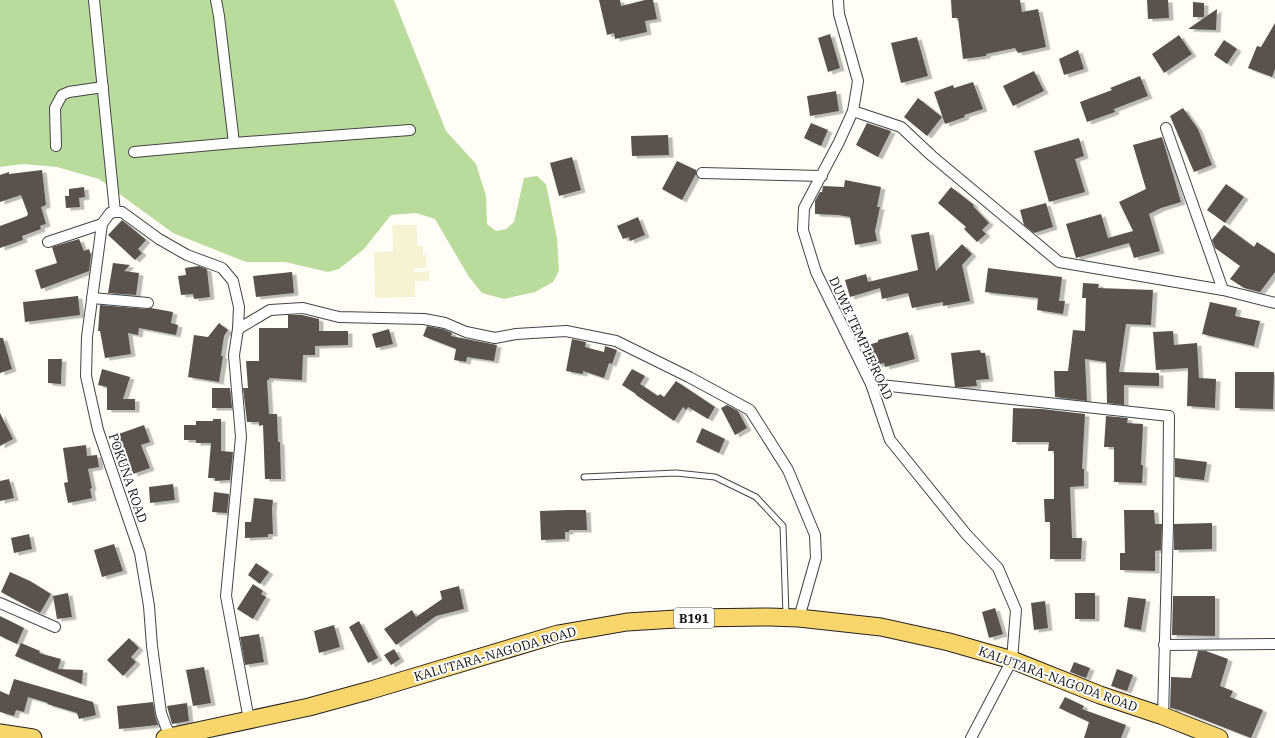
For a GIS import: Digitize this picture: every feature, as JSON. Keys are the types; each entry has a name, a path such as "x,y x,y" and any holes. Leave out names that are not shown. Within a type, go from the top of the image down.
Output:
{"main road":[{"name":"KALUTARA-NAGODA ROAD","path":"170,738 309,707 558,634 627,622 692,618 793,618 881,627 949,642 1012,660 1100,695 1163,716 1219,738"},
{"path":"0,733 33,738"}],"street":[{"path":"94,0 115,212"},
{"path":"216,0 234,143"},
{"name":"DUWE TEMPLE ROAD","path":"838,0 839,14 858,81 853,111 822,176 804,208 803,230 816,272 870,384 890,440 966,534 998,568 1016,610 1012,660"},
{"path":"56,146 55,108 62,95 69,92 103,87"},
{"path":"853,111 901,126 932,156 1059,262 1223,290 1275,303"},
{"path":"1166,128 1223,290"},
{"path":"134,152 410,130"},
{"path":"702,173 822,176"},
{"path":"48,242 102,224 110,213 122,212 159,239 187,255 222,268 234,281 239,307 238,329 234,355 242,437 226,596 249,720"},
{"name":"POKUNA ROAD","path":"102,224 86,338 86,376 98,430 140,553 149,606 152,646 161,713 170,738"},
{"path":"92,298 148,303"},
{"path":"238,329 270,310 303,308 339,317 424,319 445,323 466,332 495,338 516,334 566,331 616,341 689,377 750,410 788,470 815,535 816,558 793,618"},
{"path":"870,384 1169,416 1163,716"},
{"path":"0,603 55,628"},
{"path":"1164,645 1275,644"},
{"path":"971,738 1012,660"}],"lane":[{"path":"584,477 676,473 715,477 756,497 783,526 793,618"}],"shaded area":[{"path":"392,225 417,225 417,246 423,246 423,255 426,255 427,268 414,268 414,272 429,271 429,281 415,281 415,297 375,298 374,252 393,251"}],"green space":[{"path":"0,0 394,0 446,131 476,164 486,196 487,224 496,231 506,229 514,222 524,178 537,176 546,184 557,238 559,271 553,282 535,292 504,299 482,293 469,277 435,219 416,213 391,215 364,249 339,269 328,272 285,262 246,262 173,233 99,179 57,167 23,164 0,167"}],"building":[{"path":"599,0 620,0 621,6 645,0 653,0 657,19 645,21 647,32 615,39 614,33 607,35"},
{"path":"951,0 1020,0 1022,12 1038,9 1046,47 1018,53 1015,48 986,54 986,56 963,59 958,18 952,18"},
{"path":"1147,0 1168,0 1169,18 1148,19"},
{"path":"1193,2 1204,3 1204,17 1193,17"},
{"path":"1217,9 1216,30 1188,29"},
{"path":"1275,23 1275,69 1272,77 1248,68 1257,46 1261,47"},
{"path":"830,34 840,68 828,72 818,38"},
{"path":"1179,35 1192,54 1164,73 1152,54"},
{"path":"917,37 928,76 901,83 891,43"},
{"path":"1224,40 1237,49 1227,64 1214,55"},
{"path":"1078,50 1084,69 1064,75 1059,59"},
{"path":"1034,71 1044,91 1013,106 1003,86"},
{"path":"1140,76 1148,96 1114,109 1115,112 1087,122 1080,102 1112,90 1110,88"},
{"path":"973,82 983,109 964,115 965,117 945,124 934,92 953,85 954,88"},
{"path":"836,91 839,111 810,116 807,96"},
{"path":"918,98 942,117 927,136 904,117"},
{"path":"1183,108 1198,129 1212,165 1194,172 1170,116"},
{"path":"811,123 828,130 821,146 804,138"},
{"path":"867,123 891,131 878,157 856,145"},
{"path":"668,135 669,155 632,156 631,136"},
{"path":"1162,137 1181,202 1161,208 1149,214 1160,251 1134,258 1129,243 1076,258 1066,224 1101,214 1108,238 1133,231 1119,202 1146,189 1133,145"},
{"path":"1079,138 1084,156 1075,159 1085,192 1049,202 1034,151"},
{"path":"572,157 581,190 559,196 550,163"},
{"path":"677,161 696,170 696,174 682,200 662,189"},
{"path":"42,170 46,205 41,207 46,224 40,226 41,229 22,236 23,240 0,248 0,226 27,216 28,214 21,195 0,202 0,175 9,172 9,174"},
{"path":"845,180 881,187 877,207 880,207 875,231 877,241 855,245 850,217 815,214 815,201 820,192 822,192 823,186 844,187"},
{"path":"1226,184 1244,197 1225,223 1207,210"},
{"path":"84,187 85,197 79,198 80,207 66,208 65,196 69,196 69,189"},
{"path":"951,187 974,205 973,206 989,223 982,230 986,234 977,242 964,229 966,227 938,203"},
{"path":"1046,203 1053,227 1034,233 1024,225 1020,210"},
{"path":"638,217 645,235 630,241 629,237 623,239 617,226"},
{"path":"122,220 146,240 138,249 142,253 135,260 108,235"},
{"path":"1224,225 1254,247 1257,242 1275,254 1275,272 1260,292 1244,288 1230,279 1240,266 1215,248 1212,240"},
{"path":"929,232 936,271 962,244 972,254 962,265 970,301 943,306 943,302 912,308 908,293 882,299 880,288 850,297 845,280 866,274 868,282 918,270 911,235"},
{"path":"79,239 84,251 89,249 91,255 89,271 41,289 35,270 57,263 52,247"},
{"path":"113,263 130,265 124,271 139,273 136,295 108,293"},
{"path":"199,266 207,269 210,297 194,299 193,294 181,295 178,276 186,275 185,268"},
{"path":"988,268 1062,277 1059,301 1065,301 1063,314 1037,310 1038,298 985,292"},
{"path":"292,272 294,293 256,297 253,276"},
{"path":"1083,283 1099,284 1098,288 1153,290 1151,325 1126,324 1119,372 1159,373 1159,386 1124,385 1124,405 1107,403 1106,362 1085,359 1087,401 1055,397 1054,371 1068,371 1073,330 1085,331 1086,298 1082,298"},
{"path":"78,296 80,315 25,322 23,302"},
{"path":"1210,302 1237,308 1235,316 1260,321 1254,346 1202,334"},
{"path":"100,305 147,309 151,308 173,312 171,323 178,325 176,335 139,328 138,335 128,333 131,354 105,358 100,331 98,331"},
{"path":"288,315 302,315 319,319 319,331 348,331 348,345 315,346 315,355 303,355 302,380 269,378 269,380 267,380 269,414 277,414 278,442 280,442 281,479 265,479 263,425 259,426 259,422 247,422 243,388 248,388 246,361 259,361 259,328 288,328"},
{"path":"219,323 228,330 224,336 219,382 188,377 194,335 208,337"},
{"path":"427,326 443,329 452,333 451,336 497,345 494,361 467,357 466,362 454,360 456,349 423,336"},
{"path":"389,329 393,344 376,348 372,334"},
{"path":"1173,331 1174,345 1197,343 1199,378 1216,379 1215,408 1187,406 1188,368 1156,370 1153,332"},
{"path":"908,332 915,359 885,367 884,363 872,366 865,346 878,342 878,340"},
{"path":"0,338 3,338 12,369 0,373"},
{"path":"572,339 586,342 585,347 604,352 605,346 617,350 612,364 609,363 604,378 583,371 583,374 566,371"},
{"path":"980,350 981,353 985,353 989,379 976,380 977,386 955,387 951,353"},
{"path":"48,359 62,359 61,384 48,383"},
{"path":"102,369 130,377 123,399 135,399 135,410 107,410 107,387 98,385"},
{"path":"632,369 645,376 640,384 658,396 660,394 664,397 676,381 715,407 708,419 688,407 686,410 683,407 674,421 622,385"},
{"path":"1235,372 1274,372 1273,409 1235,408"},
{"path":"212,388 230,388 232,408 212,408"},
{"path":"727,405 738,411 747,428 735,435 721,408"},
{"path":"1013,408 1042,409 1085,414 1082,469 1084,469 1084,486 1070,487 1072,538 1082,538 1081,559 1050,559 1050,522 1045,522 1044,499 1054,499 1054,451 1048,451 1049,442 1012,442"},
{"path":"0,413 13,439 0,446"},
{"path":"1106,416 1128,418 1127,423 1143,424 1141,465 1143,465 1142,483 1114,482 1114,447 1104,447"},
{"path":"213,419 221,419 221,451 233,452 230,480 215,481 215,478 208,478 211,443 196,443 196,440 184,440 184,425 196,425 196,421 213,421"},
{"path":"144,425 150,442 141,445 150,468 133,474 132,470 126,473 120,456 118,457 113,444 116,443 113,436"},
{"path":"702,428 725,439 719,453 696,442"},
{"path":"86,445 87,456 97,455 99,467 88,469 92,488 90,489 92,498 68,503 64,483 68,482 63,448"},
{"path":"1175,458 1207,462 1204,480 1175,477"},
{"path":"9,479 14,498 0,501 0,481"},
{"path":"173,484 175,500 150,503 149,487"},
{"path":"214,492 229,494 227,513 212,512"},
{"path":"254,498 273,500 273,534 268,534 268,537 245,538 245,522 251,522"},
{"path":"586,510 587,530 569,530 569,532 565,532 565,539 541,540 540,511"},
{"path":"1124,510 1154,510 1155,524 1162,524 1161,550 1155,551 1155,571 1120,570 1120,553 1125,553"},
{"path":"1212,523 1212,549 1174,550 1174,524"},
{"path":"29,534 32,549 14,553 11,538"},
{"path":"114,544 123,571 102,577 94,550"},
{"path":"256,563 269,572 260,584 248,575"},
{"path":"10,572 30,581 51,594 40,613 1,592"},
{"path":"253,584 263,591 261,594 266,597 253,619 237,609"},
{"path":"459,586 464,609 436,616 396,645 384,629 412,610 416,617 442,599 440,591"},
{"path":"68,593 72,617 57,619 53,596"},
{"path":"1075,593 1095,593 1095,619 1075,619"},
{"path":"1173,596 1215,596 1215,636 1172,635"},
{"path":"1128,597 1146,599 1141,630 1124,627"},
{"path":"1045,601 1048,628 1034,630 1031,603"},
{"path":"995,608 1003,634 989,638 982,612"},
{"path":"0,616 24,628 17,644 0,636"},
{"path":"359,621 378,658 368,663 349,627"},
{"path":"334,625 340,647 319,653 314,631"},
{"path":"259,634 264,662 245,665 240,637"},
{"path":"129,638 139,648 131,657 136,662 123,676 107,660"},
{"path":"21,643 40,651 39,653 61,659 58,669 83,670 82,684 15,656"},
{"path":"394,649 400,659 391,665 384,655"},
{"path":"1198,651 1206,651 1228,659 1220,686 1233,691 1230,697 1263,710 1251,738 1179,710 1170,708 1171,677 1191,678"},
{"path":"1074,662 1090,668 1086,678 1070,672"},
{"path":"204,667 211,703 193,706 186,670"},
{"path":"1117,669 1133,675 1127,691 1111,686"},
{"path":"14,679 93,702 96,715 79,719 77,713 28,697 24,712 16,710 14,716 0,712 0,691 9,695"},
{"path":"1065,697 1084,706 1082,709 1126,725 1121,738 1084,738 1089,722 1059,708"},
{"path":"153,702 158,725 119,729 117,706"},
{"path":"187,703 189,721 172,724 167,706"}]}
